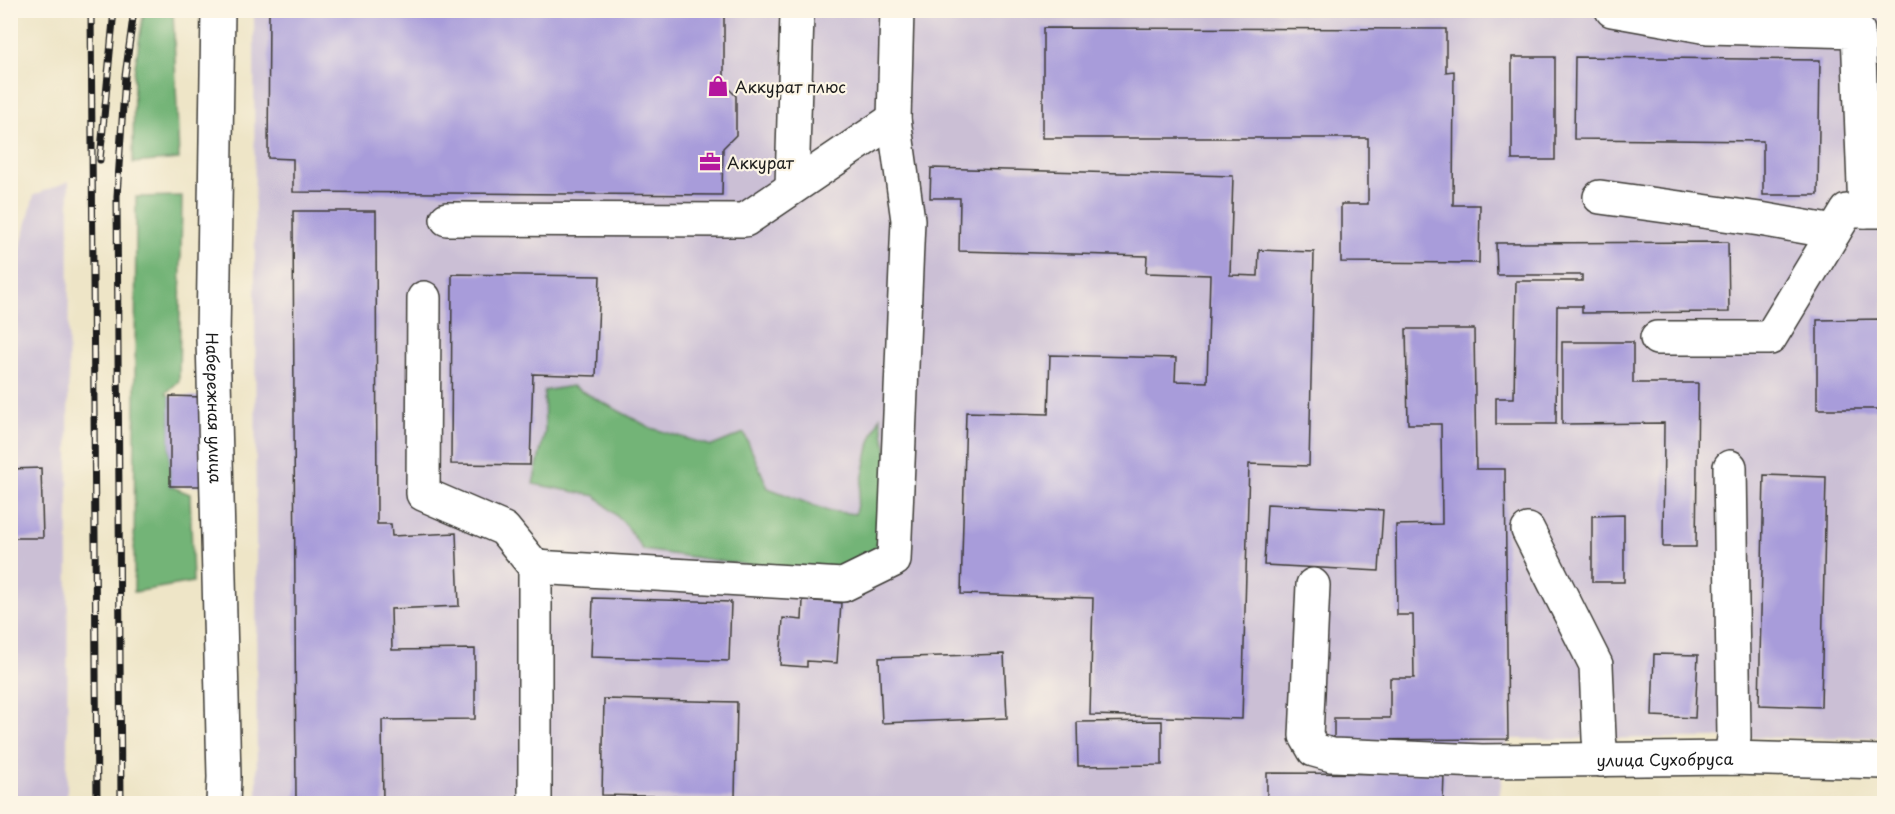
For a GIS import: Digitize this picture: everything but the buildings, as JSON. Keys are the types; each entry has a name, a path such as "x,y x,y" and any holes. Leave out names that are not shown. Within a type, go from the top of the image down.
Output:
{"street":[{"name":"Набережная улица","path":"218,10 213,338 223,804"},
{"path":"535,567 843,585 894,560 908,220 894,120 897,10"},
{"path":"1612,10 1708,27 1858,31 1875,211 1847,211 1770,338 1657,338"},
{"path":"792,187 797,14"},
{"path":"447,219 745,220 894,120"},
{"path":"1600,197 1760,219 1834,232"},
{"path":"424,298 423,494 504,529 535,567 535,804"},
{"path":"1730,467 1734,737 1731,758"},
{"path":"1528,530 1596,665 1602,760"},
{"name":"улица Сухобруса","path":"1313,585 1306,736 1314,750 1332,755 1482,761 1731,758 1884,762"}],"shaded area":[{"path":"254,11 1884,11 1884,737 1508,739 1498,804 257,803"},
{"path":"69,181 67,803 11,804 11,284 34,195"}],"green space":[{"path":"144,11 173,11 179,159 133,163 134,73"},
{"path":"182,196 179,381 166,393 170,396 170,486 190,494 193,582 134,592 136,197"},
{"path":"572,386 651,428 712,446 744,433 768,488 828,511 855,514 870,442 880,417 887,452 890,501 874,553 850,569 776,569 643,550 626,525 596,496 533,484 545,431 544,391"}],"railway":[{"path":"91,10 97,804"},
{"path":"100,160 114,10"},
{"path":"121,804 117,196 125,76 134,10"}],"place":[{"name":"Аккурат плюс","path":"718,86"},
{"name":"Аккурат","path":"710,162"}]}
